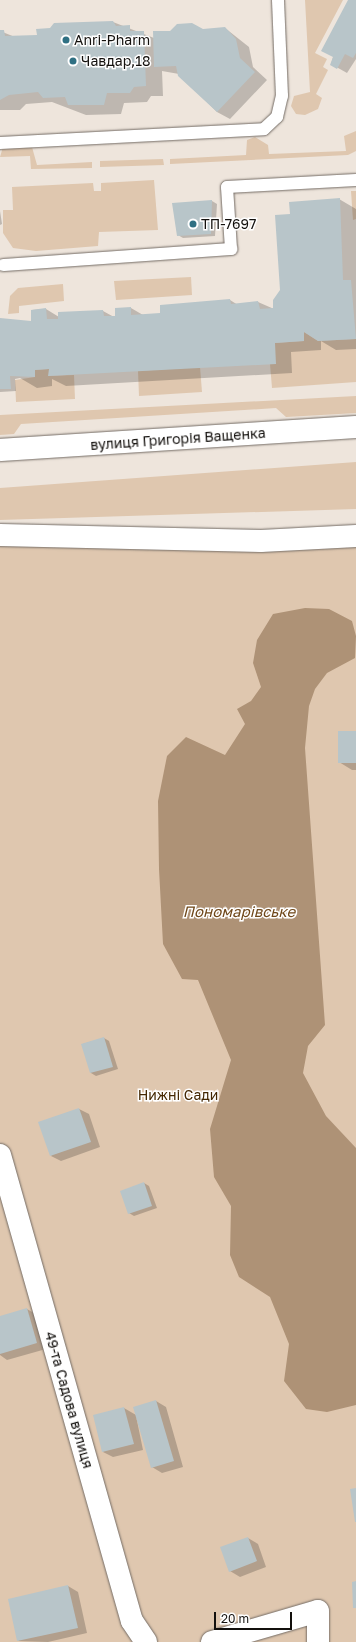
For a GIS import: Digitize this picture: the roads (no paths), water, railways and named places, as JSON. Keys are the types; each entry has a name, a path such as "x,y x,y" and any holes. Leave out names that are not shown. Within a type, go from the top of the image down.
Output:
{"street":[{"name":"вулиця Григорія Ващенка","path":"0,450 356,427"},
{"path":"0,535 261,541 356,536"},
{"name":"49-та Садова вулиця","path":"0,1155 132,1621 146,1642"},
{"path":"212,1642 318,1611 318,1642"}],"lane":[{"path":"0,143 264,129 277,117 282,96 278,0"},
{"path":"3,265 231,249 227,187 356,180"}],"water":[{"name":"Пономарівське","path":"305,608 329,609 352,621 356,636 355,658 327,673 315,689 309,706 305,748 325,1025 308,1046 303,1073 326,1116 356,1148 356,1405 327,1412 306,1409 284,1381 289,1344 270,1297 239,1277 230,1255 231,1206 214,1177 210,1129 231,1060 198,980 182,979 163,944 159,869 158,801 167,756 186,737 225,755 245,724 237,709 251,701 261,687 253,663 257,640 273,614"}],"place":[{"name":"Anri-Pharm","path":"66,40"},
{"name":"Чавдар,18","path":"73,61"},
{"name":"ТП-7697","path":"193,224"}],"park label":[{"name":"Нижні Сади","path":"178,1095"}]}
